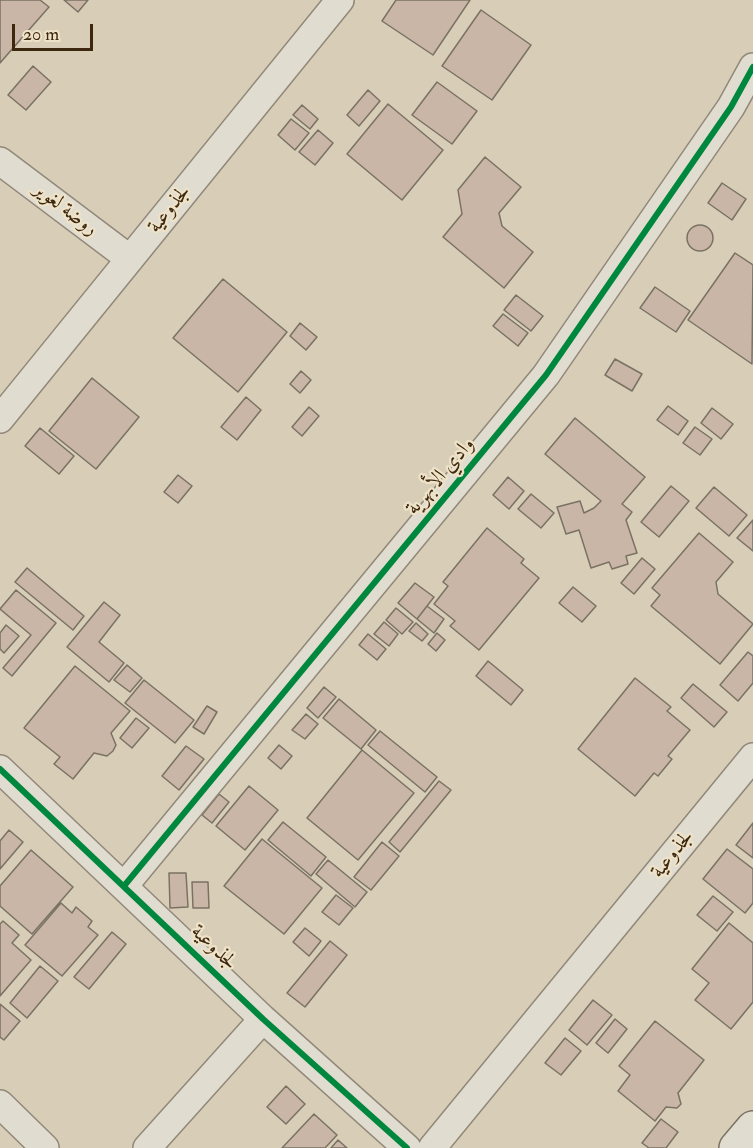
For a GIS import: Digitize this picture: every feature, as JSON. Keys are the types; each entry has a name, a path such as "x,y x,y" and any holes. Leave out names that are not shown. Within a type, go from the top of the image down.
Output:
{"main road":[{"path":"736,1148 753,1128"}],"street":[{"name":"لجذوعية","path":"0,419 340,0"},
{"name":"وادي الأبهرية","path":"124,886 546,375 731,107 753,67"},
{"name":"روضة لغوير","path":"0,161 130,259"},
{"name":"لجذوعية","path":"432,1148 753,757"},
{"name":"لجذوعية","path":"0,769 263,1019 407,1148"},
{"path":"147,1148 263,1019"},
{"path":"0,1104 45,1148"}],"building":[{"path":"0,0 40,0 49,7 0,63"},
{"path":"64,0 88,0 78,12"},
{"path":"396,0 470,0 433,55 382,21"},
{"path":"481,10 531,45 492,100 442,66"},
{"path":"33,66 51,82 26,110 8,95"},
{"path":"437,82 477,111 452,144 412,115"},
{"path":"368,90 380,101 359,126 347,115"},
{"path":"388,104 443,150 402,200 347,154"},
{"path":"302,105 318,119 310,129 293,115"},
{"path":"291,119 309,133 295,150 278,135"},
{"path":"318,130 333,143 315,165 299,152"},
{"path":"485,157 521,187 499,213 502,226 533,252 504,288 443,237 462,214 458,190"},
{"path":"722,183 746,199 732,220 708,203"},
{"path":"700,225 709,229 713,238 709,247 700,251 691,247 687,238 691,229"},
{"path":"735,253 753,265 752,364 688,320"},
{"path":"223,279 287,332 238,392 173,338"},
{"path":"655,287 690,311 676,332 640,308"},
{"path":"516,295 543,316 531,331 504,310"},
{"path":"503,314 528,333 518,346 493,326"},
{"path":"300,323 317,337 306,350 290,336"},
{"path":"615,359 642,374 632,391 605,375"},
{"path":"301,371 311,380 300,393 290,384"},
{"path":"92,378 139,417 96,469 49,431"},
{"path":"246,397 261,410 237,440 221,427"},
{"path":"668,406 688,421 678,435 657,420"},
{"path":"309,407 319,416 302,436 292,427"},
{"path":"712,408 733,424 721,439 701,423"},
{"path":"575,418 645,477 622,504 632,512 626,520 637,553 626,556 628,564 612,569 609,562 591,568 579,530 566,534 557,507 580,501 584,513 601,501 545,454"},
{"path":"695,427 712,439 700,455 683,443"},
{"path":"40,428 74,456 59,474 25,446"},
{"path":"178,475 192,486 178,503 164,492"},
{"path":"508,477 524,491 509,509 493,495"},
{"path":"671,486 689,501 659,537 641,522"},
{"path":"714,487 747,515 729,536 696,508"},
{"path":"531,494 554,513 541,528 518,509"},
{"path":"753,520 753,551 737,538"},
{"path":"487,528 524,559 521,563 539,578 479,650 450,626 455,621 434,604 448,586 443,582"},
{"path":"699,533 733,562 716,582 718,594 753,624 720,664 651,606 660,595 652,588"},
{"path":"642,558 655,569 634,594 621,583"},
{"path":"27,568 84,616 73,630 15,582"},
{"path":"415,583 434,597 417,619 398,603"},
{"path":"573,587 596,606 582,622 559,603"},
{"path":"16,590 56,623 12,676 3,668 31,635 0,609"},
{"path":"104,602 120,615 99,642 124,663 109,682 67,647"},
{"path":"427,606 444,619 434,633 417,619"},
{"path":"396,608 413,622 402,634 386,620"},
{"path":"384,622 398,634 389,646 374,634"},
{"path":"416,623 428,634 422,641 409,631"},
{"path":"6,625 19,636 4,653 0,649 0,633"},
{"path":"437,633 445,640 436,651 428,644"},
{"path":"368,634 386,649 377,660 359,645"},
{"path":"748,652 753,656 753,683 738,701 720,685"},
{"path":"488,661 523,690 511,705 476,676"},
{"path":"127,665 142,678 130,692 114,680"},
{"path":"75,666 130,711 111,733 116,745 113,751 107,756 94,753 73,779 54,764 60,757 24,728"},
{"path":"635,678 671,707 667,711 690,730 668,756 672,759 658,776 654,773 635,796 578,749"},
{"path":"144,680 194,720 175,743 125,703"},
{"path":"693,684 727,712 714,727 681,698"},
{"path":"324,687 336,697 318,718 307,708"},
{"path":"339,699 376,730 361,749 323,718"},
{"path":"207,706 217,712 204,734 193,727"},
{"path":"306,714 318,724 305,739 292,730"},
{"path":"136,718 149,728 132,748 120,738"},
{"path":"380,731 437,777 425,792 368,745"},
{"path":"279,745 292,756 281,769 268,758"},
{"path":"186,746 204,759 179,790 162,776"},
{"path":"362,750 414,793 358,860 307,818"},
{"path":"439,781 451,790 400,852 389,842"},
{"path":"249,786 278,810 245,850 216,826"},
{"path":"219,794 229,802 212,823 202,815"},
{"path":"283,822 326,857 311,876 268,840"},
{"path":"753,823 753,858 736,845"},
{"path":"9,830 23,842 0,869 0,841"},
{"path":"262,839 322,888 284,934 224,886"},
{"path":"382,842 399,856 371,890 354,877"},
{"path":"727,849 753,869 753,903 745,913 703,879"},
{"path":"31,850 73,887 32,934 0,906 0,886"},
{"path":"328,860 367,892 355,907 316,874"},
{"path":"169,873 186,873 188,907 170,908"},
{"path":"192,882 208,882 209,908 193,908"},
{"path":"336,895 353,908 339,925 322,912"},
{"path":"713,896 733,912 717,931 697,915"},
{"path":"61,903 72,913 76,907 92,921 88,927 98,935 62,976 25,945"},
{"path":"3,921 19,935 12,943 31,960 0,996 0,924"},
{"path":"729,923 753,943 753,1002 731,1029 695,1000 709,983 692,969"},
{"path":"305,928 321,941 309,956 293,942"},
{"path":"112,932 126,944 89,989 74,977"},
{"path":"330,941 347,955 305,1007 287,993"},
{"path":"40,966 58,981 27,1018 10,1003"},
{"path":"593,1000 612,1015 587,1045 569,1030"},
{"path":"0,1004 20,1021 4,1040 0,1037"},
{"path":"615,1019 627,1029 608,1053 596,1043"},
{"path":"655,1021 704,1060 678,1093 681,1104 677,1108 666,1107 655,1121 618,1091 630,1075 619,1066"},
{"path":"565,1038 581,1051 561,1075 545,1063"},
{"path":"286,1086 305,1104 286,1124 267,1107"},
{"path":"314,1114 337,1135 325,1148 282,1148"},
{"path":"661,1119 678,1132 666,1148 649,1148 642,1143"},
{"path":"338,1140 347,1148 331,1148"}],"cycle path":[{"path":"124,886 546,375 731,107 753,67"},
{"path":"0,769 263,1019 407,1148"}]}
